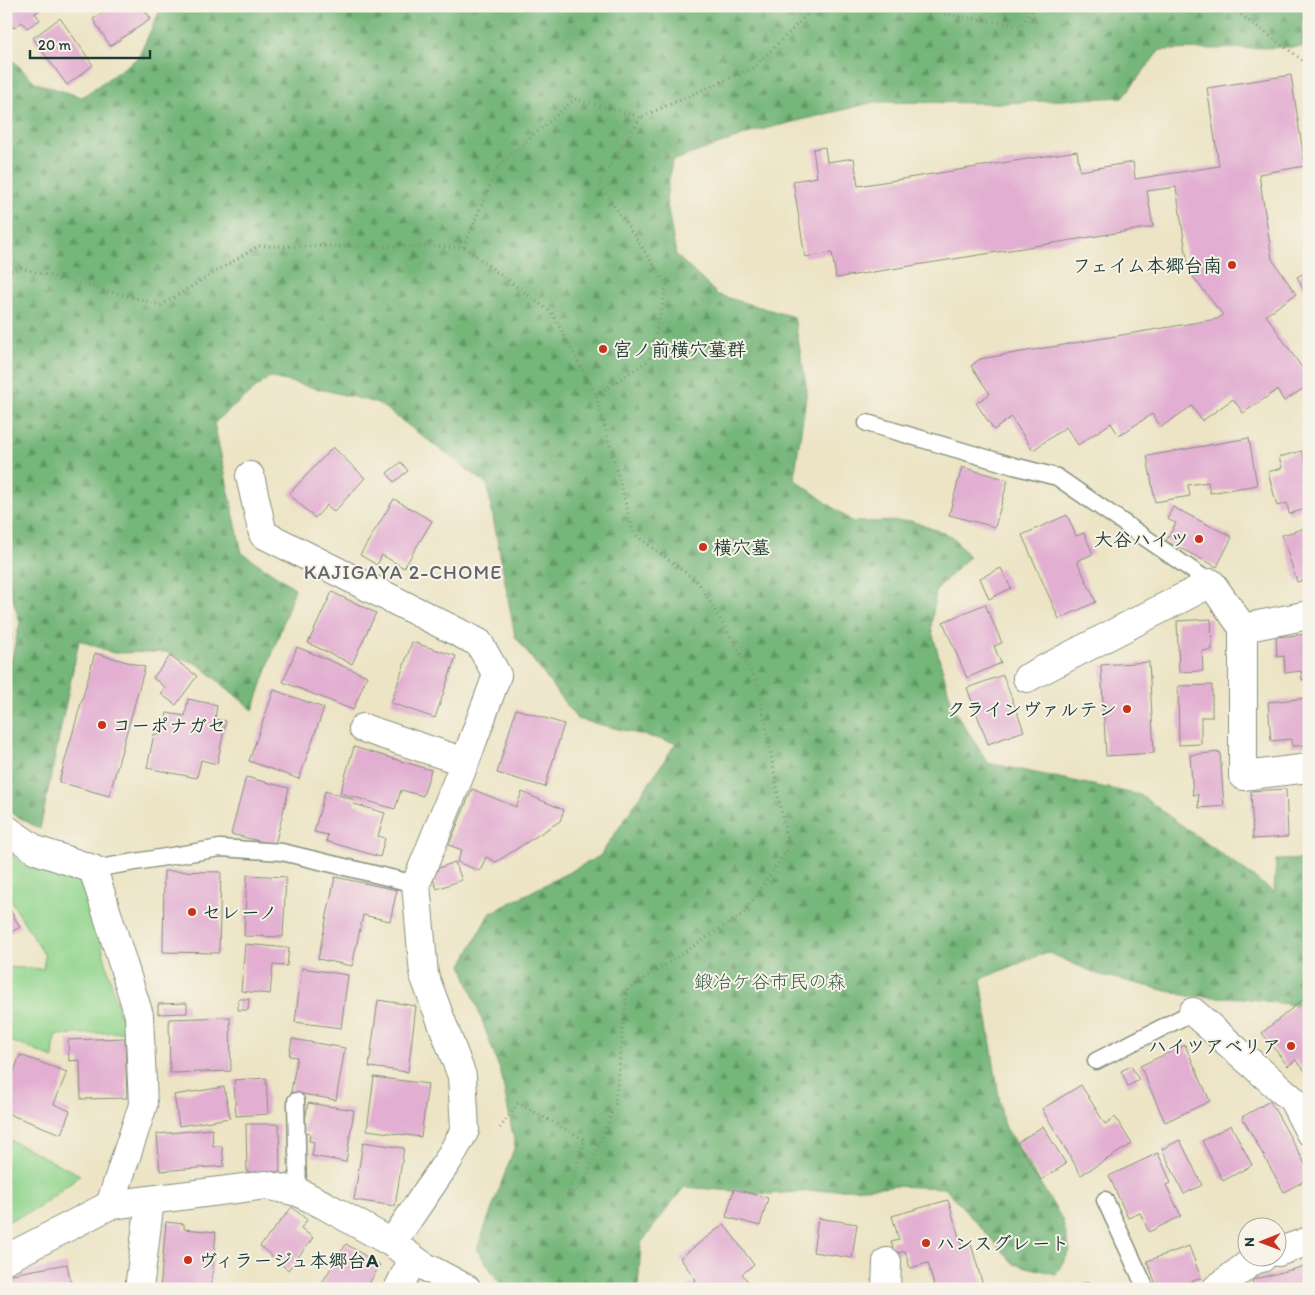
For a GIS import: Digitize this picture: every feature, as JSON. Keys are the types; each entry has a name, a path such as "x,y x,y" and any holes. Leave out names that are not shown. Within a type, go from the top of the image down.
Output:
{"street":[{"path":"250,476 263,534 479,643 497,675 465,762 416,884 424,975 462,1076 464,1130 403,1251 398,1289"},
{"path":"1027,678 1211,583 1243,628 1243,776 1309,768"},
{"path":"1243,628 1309,615"},
{"path":"363,728 465,762"},
{"path":"6,829 36,850 92,869 139,1015 143,1105 110,1205"},
{"path":"1193,1012 1293,1100 1309,1131"},
{"path":"6,1259 110,1205 266,1185 298,1192 324,1205 403,1251 422,1265 467,1289"},
{"path":"139,1289 150,1200"},
{"path":"1288,1248 1309,1241"},
{"path":"1216,1289 1244,1268"}],"lane":[{"path":"867,423 1057,477 1211,583"},
{"path":"92,869 220,848 282,852 416,884"},
{"path":"1096,1061 1193,1012"},
{"path":"296,1101 298,1192"},
{"path":"1105,1200 1146,1289"}],"path":[{"path":"596,394 649,360 666,285 599,182 641,117 753,68 816,6"},
{"path":"895,6 1021,26 1035,6"},
{"path":"1229,6 1309,65"},
{"path":"464,247 498,166 575,99 641,117"},
{"path":"6,272 21,268 161,306 258,246 464,247 552,313 596,394 634,534 698,582 758,683 788,850 744,913 627,990 616,1104 584,1184 568,1195 585,1140 518,1103 493,1139 464,1130"}],"green space":[{"name":"鍛冶ケ谷市民の森","path":"162,6 1304,6 1303,47 1160,50 1123,97 1003,103 875,102 756,131 672,161 666,199 676,255 718,295 794,317 807,390 794,479 853,522 911,521 952,536 969,557 936,590 931,628 953,708 988,763 1140,795 1274,892 1276,860 1309,859 1309,1007 1243,998 1188,996 1097,974 1047,952 981,979 1003,1123 1062,1219 1070,1251 1056,1274 1014,1264 945,1188 894,1186 768,1194 684,1187 641,1243 638,1289 509,1289 502,1287 477,1249 515,1146 501,1073 462,965 489,914 600,856 676,743 577,719 515,636 487,484 378,403 269,377 214,423 242,553 295,588 253,710 198,664 165,652 113,653 79,640 40,829 6,810 6,681 20,623 12,596 6,587 6,54 36,83 82,97 138,58"},
{"path":"6,852 31,868 79,882 93,913 124,1032 55,1035 53,1058 11,1041 6,1052 6,967 43,969 45,956 6,893"},
{"path":"6,1138 80,1175 38,1208 6,1222"}],"building":[{"path":"10,6 38,6 40,10 35,13 40,20 27,28 22,22 13,28 6,18 6,10"},
{"path":"109,6 142,6 151,19 110,46 93,19 110,8"},
{"path":"60,18 93,65 67,85 33,38"},
{"name":"フェイム本郷台南","path":"1291,75 1305,166 1259,174 1272,259 1296,294 1266,315 1309,378 1309,385 1284,401 1277,390 1243,413 1233,399 1202,421 1192,406 1161,427 1152,414 1119,436 1111,423 1078,445 1066,427 1033,450 1011,417 994,430 976,403 990,394 971,366 980,359 1217,319 1223,315 1189,272 1176,187 1147,191 1153,227 836,278 832,253 805,257 793,181 817,177 813,149 825,147 827,162 854,158 858,186 1077,151 1080,171 1133,162 1135,179 1219,166 1207,88"},
{"path":"1309,271 1309,301 1297,277"},
{"path":"1249,438 1257,485 1210,493 1208,482 1188,485 1190,496 1155,502 1147,456"},
{"path":"333,447 365,478 334,512 327,505 315,518 289,494"},
{"path":"1302,451 1309,475 1309,508 1289,514 1287,503 1277,506 1268,472 1282,468 1279,457"},
{"path":"401,462 408,471 394,482 387,473"},
{"path":"962,467 1008,480 995,527 949,515"},
{"path":"394,499 432,521 404,568 382,555 377,565 360,555"},
{"name":"大谷ハイツ","path":"1173,507 1232,537 1217,567 1166,541 1176,523 1167,519"},
{"path":"1067,515 1076,536 1084,533 1093,554 1077,561 1096,602 1059,619 1022,535"},
{"path":"1309,527 1309,579 1297,582 1282,535"},
{"path":"1001,568 1011,588 989,599 980,578"},
{"path":"332,592 376,613 352,664 308,643"},
{"path":"985,604 1002,643 994,646 1001,663 967,678 943,622"},
{"path":"1211,619 1212,650 1202,651 1203,671 1179,672 1177,621"},
{"path":"6,632 13,634 7,657 6,657"},
{"path":"1309,634 1309,679 1302,680 1301,671 1285,673 1284,656 1277,657 1276,637"},
{"path":"412,642 456,656 435,718 391,703"},
{"path":"297,647 367,676 353,710 283,682"},
{"name":"コーポナガセ","path":"95,653 145,667 109,796 59,782"},
{"path":"170,656 197,676 176,705 161,694 165,687 153,678"},
{"name":"クラインヴァルテン","path":"1149,662 1154,753 1106,756 1101,665"},
{"path":"1003,675 1024,731 988,744 967,688"},
{"path":"1212,685 1212,717 1201,717 1201,744 1179,745 1178,686"},
{"path":"274,690 324,708 299,779 249,761"},
{"path":"1308,698 1309,745 1292,746 1291,739 1271,741 1268,702"},
{"path":"188,699 217,705 215,719 226,721 217,764 201,760 197,778 147,768 154,734 162,735 167,713 185,716"},
{"path":"516,709 564,724 545,787 497,773"},
{"path":"354,747 431,770 423,796 401,790 395,809 340,793"},
{"path":"1220,752 1224,806 1199,808 1198,794 1193,795 1190,755"},
{"path":"246,777 289,788 275,845 231,834"},
{"path":"472,789 516,807 522,792 564,810 560,821 496,862 486,857 480,871 457,862 462,850 449,845"},
{"path":"1286,789 1288,837 1253,839 1251,791"},
{"path":"325,791 355,800 354,804 385,813 378,836 385,838 380,857 326,841 328,835 314,832"},
{"path":"455,862 462,880 437,889 430,871"},
{"name":"セレーノ","path":"164,871 221,872 219,953 163,952"},
{"path":"247,875 286,877 283,937 244,936"},
{"path":"335,877 397,890 390,921 363,915 352,966 318,959"},
{"path":"6,903 20,927 6,935"},
{"path":"245,944 289,948 287,966 273,965 270,994 241,991"},
{"path":"302,968 348,975 341,1028 295,1022"},
{"name":"ハイツアベリア","path":"1307,996 1309,998 1309,1076 1296,1060 1288,1066 1262,1033"},
{"path":"238,999 249,999 248,1010 238,1010"},
{"path":"378,1000 416,1006 408,1072 369,1067"},
{"path":"187,1003 187,1013 158,1014 158,1004"},
{"path":"230,1017 231,1071 170,1073 169,1019"},
{"path":"125,1038 127,1098 81,1099 80,1060 69,1061 68,1040"},
{"path":"292,1039 345,1048 336,1100 291,1092 297,1057 289,1056"},
{"path":"1185,1045 1210,1101 1165,1122 1140,1066"},
{"path":"20,1055 67,1072 54,1104 70,1111 61,1134 6,1113 6,1092"},
{"path":"1131,1066 1139,1080 1128,1086 1121,1071"},
{"path":"374,1077 428,1084 421,1137 367,1130"},
{"path":"266,1078 268,1114 236,1116 234,1080"},
{"path":"1081,1085 1105,1124 1115,1117 1132,1144 1081,1175 1042,1109"},
{"path":"224,1087 230,1118 179,1126 174,1095"},
{"path":"1270,1101 1309,1171 1309,1178 1284,1192 1242,1117"},
{"path":"308,1103 354,1110 346,1162 312,1156 314,1142 309,1141 310,1133 303,1132"},
{"path":"246,1124 279,1124 280,1172 247,1172"},
{"path":"1231,1125 1252,1165 1223,1181 1202,1141"},
{"path":"1043,1126 1066,1164 1041,1180 1017,1143"},
{"path":"212,1129 213,1146 222,1146 224,1166 160,1171 157,1134"},
{"path":"1180,1140 1202,1185 1184,1194 1162,1149"},
{"path":"363,1142 404,1148 395,1206 354,1200"},
{"path":"1158,1153 1171,1183 1166,1185 1181,1216 1149,1232 1140,1213 1128,1218 1109,1176"},
{"path":"734,1189 768,1198 760,1226 726,1217"},
{"name":"ハンスグレート","path":"948,1200 962,1247 971,1244 984,1289 935,1289 928,1263 910,1268 905,1251 895,1254 891,1242 899,1240 892,1216"},
{"path":"292,1207 307,1220 301,1228 313,1238 288,1270 260,1246"},
{"path":"818,1218 857,1224 852,1258 813,1252"},
{"name":"ヴィラージュ本郷台A","path":"166,1222 184,1224 184,1229 216,1232 211,1289 160,1289"},
{"path":"724,1224 754,1265 742,1274 754,1289 684,1289 696,1280 680,1258"},
{"path":"346,1244 380,1265 366,1289 318,1289"},
{"path":"1189,1246 1201,1278 1171,1289 1158,1289 1147,1261"},
{"path":"67,1264 72,1289 6,1289 6,1275"},
{"path":"1309,1265 1309,1289 1254,1289 1252,1280"},
{"path":"1089,1282 1091,1289 1070,1289 1070,1288"}],"place":[{"name":"フェイム本郷台南","path":"1232,265"},
{"name":"宮ノ前横穴墓群","path":"603,349"},
{"name":"大谷ハイツ","path":"1199,539"},
{"name":"横穴墓","path":"703,547"},
{"name":"クラインヴァルテン","path":"1127,709"},
{"name":"コーポナガセ","path":"102,725"},
{"name":"セレーノ","path":"192,912"},
{"name":"ハイツアベリア","path":"1291,1046"},
{"name":"ハンスグレート","path":"926,1243"},
{"name":"ヴィラージュ本郷台A","path":"188,1260"}],"district":[{"name":"KAJIGAYA 2-CHOME","path":"403,572"}]}
